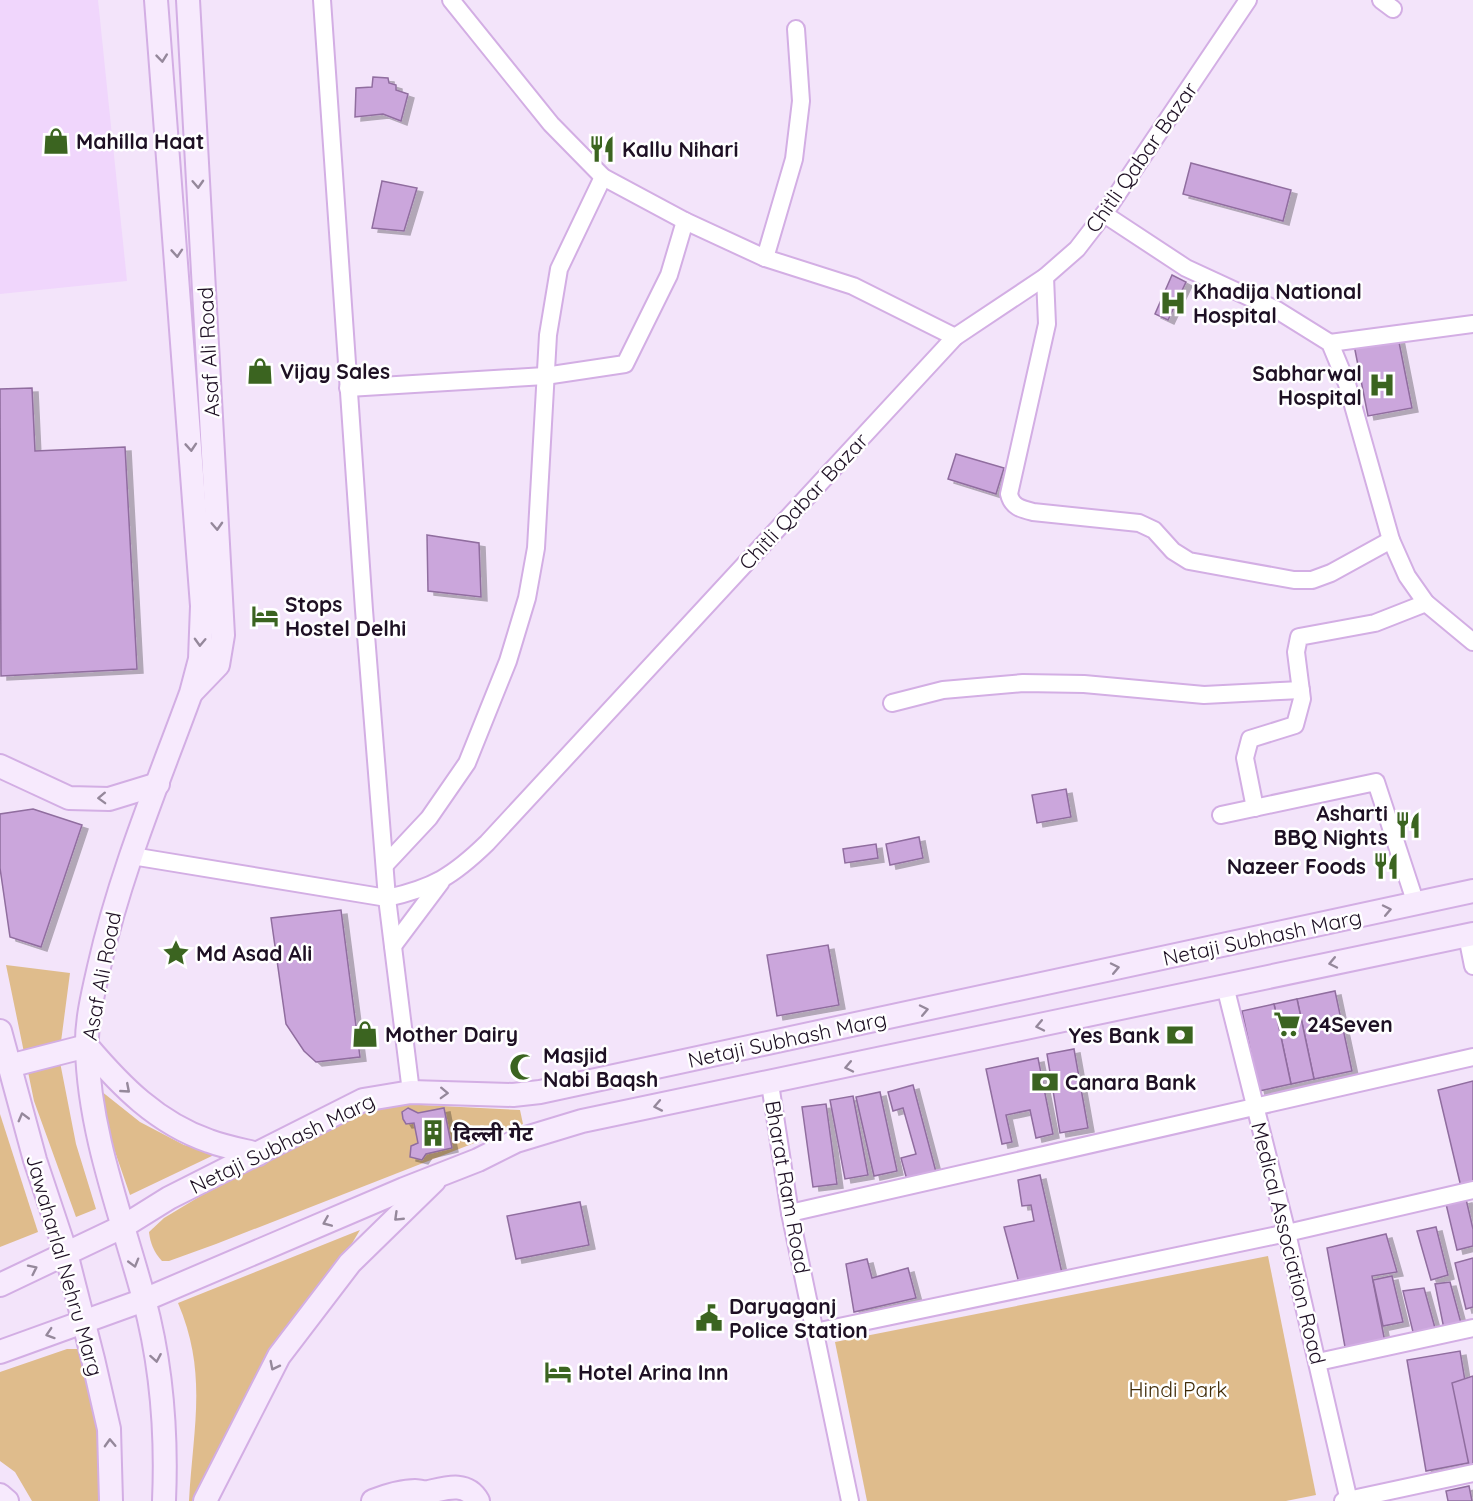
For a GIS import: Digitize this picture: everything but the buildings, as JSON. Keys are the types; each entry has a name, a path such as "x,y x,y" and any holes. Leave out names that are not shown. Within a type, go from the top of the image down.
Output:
{"main road":[{"name":"Asaf Ali Road","path":"144,1300 91,1102 87,1046 94,987 110,918 191,693 200,659 202,606 165,81 156,0"},
{"name":"Asaf Ali Road","path":"188,0 223,635 218,665 191,693"},
{"path":"0,766 69,798 109,799 158,784"},
{"name":"Netaji Subhash Marg","path":"0,1285 124,1226 169,1198 363,1100 411,1092 513,1095 540,1092 1473,891"},
{"name":"Netaji Subhash Marg","path":"0,1352 144,1300 440,1176 516,1141 582,1122 1470,935"},
{"name":"Jawaharlal Nehru Marg","path":"0,1031 35,1160 66,1252 110,1429 111,1501"},
{"path":"9,1066 87,1046 120,1086 161,1118 208,1141 258,1154"},
{"path":"206,1501 279,1356 350,1263 440,1176"},
{"path":"144,1300 163,1396 166,1434 164,1501"},
{"path":"374,1501 394,1494 422,1497 441,1487 455,1486 475,1494 478,1501"},
{"path":"0,1495 7,1501"}],"street":[{"path":"322,0 348,388 387,898 411,1092"},
{"path":"451,0 551,124 603,177 685,221 765,258 853,286 955,337"},
{"name":"Chitli Qabar Bazar","path":"132,856 295,881 387,898 421,890 458,870 487,843 955,337 1045,277 1077,249 1104,214 1248,0"},
{"path":"765,258 794,159 801,101 796,29"},
{"path":"385,865 429,818 467,763 508,661 527,598 536,548 548,335 559,269 603,177"},
{"path":"1104,214 1186,268 1277,310 1330,343 1347,384 1391,540 1407,576 1426,603 1473,642"},
{"path":"348,388 545,376 625,363 669,275 685,221"},
{"path":"1045,277 1047,324 1009,494 1010,501 1017,508 1033,512 1140,523 1154,530 1173,551 1189,561 1294,580 1312,580 1331,573 1350,560 1391,540"},
{"path":"1330,343 1473,324"},
{"path":"1255,808 1245,758 1250,739 1295,725 1302,699 1296,652 1299,637 1375,623 1426,603"},
{"path":"892,703 943,690 1023,682 1084,684 1204,695 1301,690"},
{"path":"1221,815 1376,782 1416,904"},
{"path":"393,946 441,881"},
{"path":"1470,935 1473,966"},
{"name":"Medical Association Road","path":"1225,986 1318,1362 1347,1501"},
{"path":"790,1213 1473,1057"},
{"name":"Bharat Ram Road","path":"770,1084 790,1213 850,1501"},
{"path":"815,1332 1287,1233 1473,1190"},
{"path":"1318,1362 1473,1328"},
{"path":"1347,1501 1473,1473"}],"shaded area":[{"name":"Mahilla Haat","path":"0,0 98,0 127,281 0,294"}],"green space":[{"path":"6,965 70,973 59,1057 76,1144 96,1209 76,1217 34,1101"},
{"path":"101,1091 140,1122 184,1145 211,1151 214,1155 130,1195 113,1146"},
{"path":"382,1103 520,1110 523,1124 169,1261 162,1261 157,1254 151,1243 149,1232 164,1218 285,1145"},
{"path":"0,1114 38,1232 0,1247"},
{"path":"360,1230 198,1501 189,1501 196,1377 193,1353 178,1303"},
{"name":"Hindi Park","path":"1268,1256 1316,1495 1286,1501 867,1501 835,1342"},
{"path":"67,1349 79,1349 91,1357 107,1501 32,1501 15,1472 0,1461 0,1372"}],"place":[{"name":"Mahilla Haat","path":"56,141"},
{"name":"Kallu Nihari","path":"602,149"},
{"name":"Khadija National Hospital","path":"1173,303"},
{"name":"Vijay Sales","path":"260,371"},
{"name":"Sabharwal Hospital","path":"1382,385"},
{"name":"Stops Hostel Delhi","path":"265,616"},
{"name":"Asharti BBQ Nights","path":"1408,825"},
{"name":"Nazeer Foods","path":"1386,866"},
{"name":"Md Asad Ali","path":"176,953"},
{"name":"24Seven","path":"1287,1024"},
{"name":"Mother Dairy","path":"365,1034"},
{"name":"Yes Bank","path":"1180,1035"},
{"name":"Masjid Nabi Baqsh","path":"523,1067"},
{"name":"Canara Bank","path":"1045,1082"},
{"name":"दिल्ली गेट","path":"433,1133"},
{"name":"Daryaganj Police Station","path":"709,1318"},
{"name":"Hotel Arina Inn","path":"558,1372"}]}
